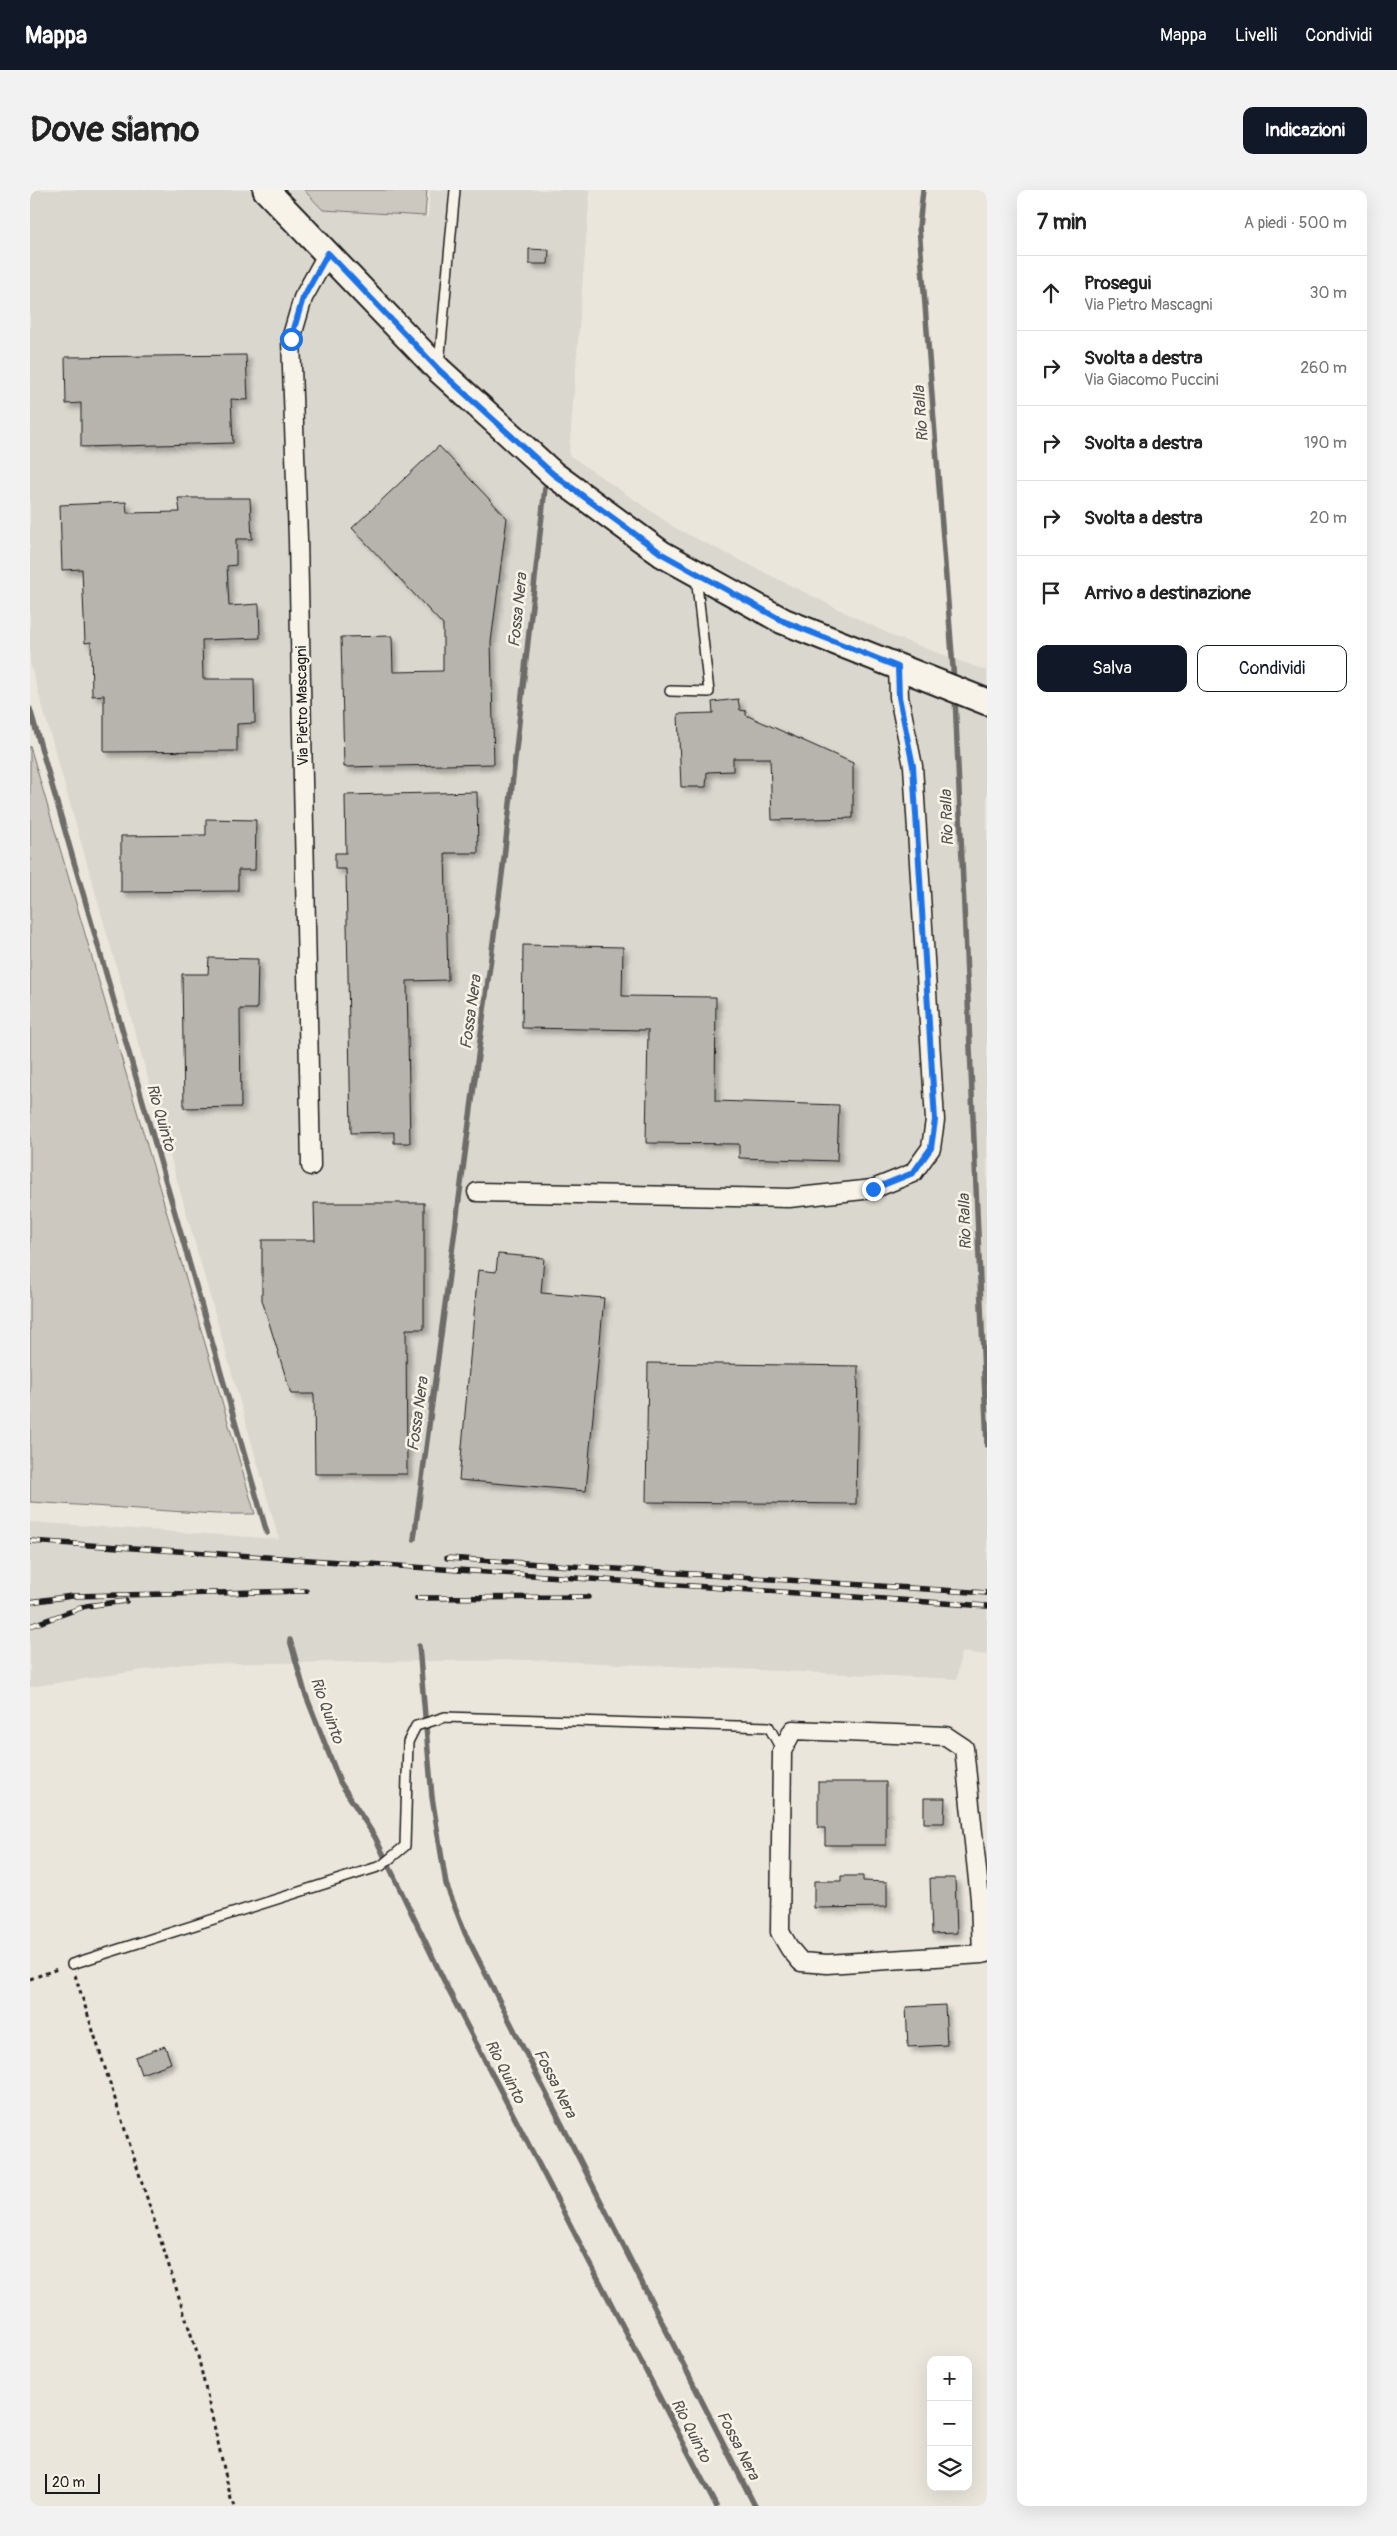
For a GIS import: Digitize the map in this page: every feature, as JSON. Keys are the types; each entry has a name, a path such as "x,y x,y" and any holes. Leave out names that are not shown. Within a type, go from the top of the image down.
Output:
{"main road":[{"path":"266,190 439,370 553,474 662,554 783,621 977,699"}],"street":[{"name":"Via Pietro Mascagni","path":"311,1166 298,559 291,339 303,298 328,253"},
{"path":"477,1192 789,1198 873,1189 913,1173 931,1148 935,1120 913,766 899,697 898,667"},
{"path":"793,1730 946,1736 964,1748 984,1954 827,1964 801,1962 790,1949 780,1932 782,1751 793,1730"}],"lane":[{"path":"439,370 455,190"},
{"path":"670,691 709,692 696,573"},
{"path":"72,1964 381,1866 405,1846 408,1742 416,1726 434,1720 445,1717 769,1727 782,1751"}],"path":[{"path":"30,1979 72,1964 198,2356 231,2499 235,2506"}],"shaded area":[{"path":"30,190 304,190 323,210 428,217 430,190 590,190 569,455 677,529 895,637 987,671 987,1655 961,1652 957,1679 534,1660 184,1664 30,1687 30,1522 279,1539 30,663"},
{"path":"304,190 427,190 425,216 323,210"},
{"path":"30,746 255,1514 216,1514 30,1502"}],"building":[{"path":"529,249 549,250 548,264 529,264"},
{"path":"246,355 248,400 231,399 233,443 81,447 81,403 66,404 65,357"},
{"path":"439,446 507,518 491,642 494,764 344,767 341,637 392,636 393,672 443,671 443,625 352,528"},
{"path":"178,498 250,498 252,539 236,539 236,565 227,566 229,606 259,604 260,638 202,640 203,679 254,679 255,723 237,724 237,751 104,752 104,695 92,696 91,642 85,643 82,569 62,570 60,505 126,502 127,513 180,512"},
{"path":"738,699 740,710 746,711 746,715 853,763 853,818 772,820 770,758 733,758 733,771 707,772 706,787 681,787 678,714 713,713 712,702"},
{"path":"477,792 478,853 445,853 448,980 407,981 410,1143 394,1143 394,1132 351,1133 346,869 335,869 335,853 346,853 345,795"},
{"path":"206,819 256,820 255,870 238,870 238,891 121,892 121,836 206,835"},
{"path":"523,945 623,947 622,996 716,997 715,1101 839,1105 837,1161 739,1158 739,1144 646,1143 648,1030 522,1028"},
{"path":"209,958 258,959 257,1009 240,1009 241,1107 184,1108 182,974 208,974"},
{"path":"314,1203 424,1203 424,1329 406,1329 407,1474 315,1474 314,1394 291,1394 262,1300 262,1240 315,1240"},
{"path":"498,1254 544,1258 541,1293 604,1298 586,1491 459,1480 478,1270 496,1272"},
{"path":"648,1363 858,1366 856,1504 646,1502"},
{"path":"818,1782 886,1782 886,1845 825,1845 825,1828 818,1828"},
{"path":"924,1798 945,1798 944,1823 924,1823"},
{"path":"841,1876 863,1876 863,1881 887,1882 887,1907 814,1908 814,1881 841,1881"},
{"path":"930,1878 955,1878 957,1933 932,1934"},
{"path":"945,2005 947,2045 908,2047 906,2007"},
{"path":"165,2046 171,2063 141,2074 135,2057"}],"waterway":[{"name":"Rio Ralla","path":"923,190 919,227 954,681"},
{"name":"Fossa Nera","path":"414,1539 503,867 545,488"},
{"name":"Rio Ralla","path":"955,696 987,1445"},
{"name":"Rio Quinto","path":"30,709 267,1533"},
{"name":"Rio Quinto","path":"290,1640 305,1693 340,1782 375,1837 450,1993 716,2506"},
{"name":"Fossa Nera","path":"419,1646 432,1797 446,1884 465,1933 755,2506"}],"railway":[{"path":"30,1541 987,1606"},
{"path":"447,1558 987,1593"},
{"path":"30,1602 72,1596 306,1591"},
{"path":"417,1598 588,1597"},
{"path":"30,1626 86,1606 126,1601"}],"route":[{"path":"291,339 303,298 328,253 439,370 553,474 662,554 783,621 898,667 899,697 913,766 935,1120 931,1148 913,1173 873,1189"}]}
